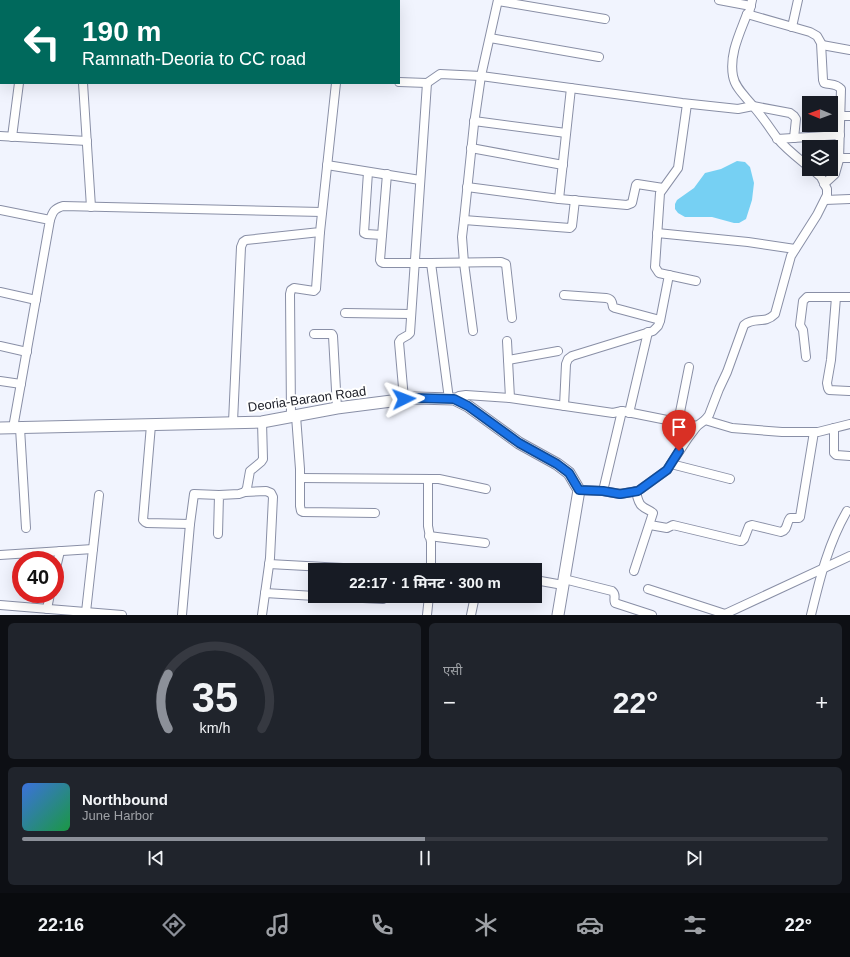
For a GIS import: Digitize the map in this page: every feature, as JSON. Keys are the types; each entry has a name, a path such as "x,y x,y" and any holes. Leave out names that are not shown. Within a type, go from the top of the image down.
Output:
{"street":[{"path":"473,330 462,238 474,121 481,76 498,0 605,19"},
{"path":"719,0 750,7 792,27 810,32 819,39 822,45 822,80 824,83 834,84 841,89 840,160 835,174 824,184"},
{"path":"792,27 798,0"},
{"path":"750,7 734,49 732,68 733,78 738,88 754,106 778,139 802,160"},
{"path":"490,38 599,57"},
{"path":"822,45 850,50"},
{"path":"400,82 427,84 440,74 481,76 687,104 738,109 754,106 794,116 796,119 794,138"},
{"path":"12,137 19,84"},
{"path":"83,84 91,207"},
{"path":"336,84 320,232 316,289 314,291 294,288 291,290 290,294 294,416 300,478 300,506 301,511 303,512 375,513"},
{"path":"404,399 399,342 400,339 410,333 427,84"},
{"path":"559,199 571,88"},
{"path":"687,104 678,168 660,193 655,267 659,273 696,281"},
{"path":"840,116 850,116"},
{"path":"474,121 566,133"},
{"path":"778,139 840,135"},
{"path":"0,136 87,142"},
{"path":"471,148 563,165"},
{"path":"840,158 850,158"},
{"path":"327,165 420,180"},
{"path":"368,172 364,233 382,235"},
{"path":"386,174 381,262 415,264 500,262 506,264 512,318"},
{"path":"558,615 579,490 603,491 620,494 638,491 667,470 697,426 709,415 744,325 747,322 766,320 775,314 791,256 825,200 827,191 819,176"},
{"path":"467,187 559,199 630,205 632,203 637,184 663,188"},
{"path":"825,200 850,199"},
{"path":"464,220 570,228 572,226 575,200"},
{"path":"26,528 17,428 21,384 50,220 53,212 57,208 63,206 322,212"},
{"path":"0,210 50,220"},
{"path":"233,422 241,247 243,242 246,240 320,232"},
{"path":"657,233 748,242 795,249"},
{"path":"431,264 451,399 466,395 510,398 613,413 626,412 697,426"},
{"path":"564,406 566,364 568,359 572,356 653,331 658,326 660,320 669,275"},
{"path":"0,292 36,300"},
{"path":"564,295 610,299 614,308 660,320"},
{"path":"806,357 804,330 800,325 802,301 807,297 850,297"},
{"path":"836,297 831,360 827,383 829,390 849,391"},
{"path":"345,313 411,314"},
{"path":"603,491 648,332"},
{"path":"314,334 332,334 334,336 337,408"},
{"path":"507,341 510,398"},
{"path":"0,346 27,352"},
{"path":"508,360 558,351"},
{"path":"678,422 689,368"},
{"path":"0,381 21,384"},
{"name":"Deoria-Baraon Road","path":"0,428 262,422 337,408 404,399 451,399 468,406 519,443 557,464 569,473 579,490"},
{"path":"705,420 732,428 782,432 814,432 850,424"},
{"path":"245,492 250,471 263,459 262,422"},
{"path":"151,425 143,520 147,523 190,524"},
{"path":"834,428 834,453 836,455 850,456"},
{"path":"650,525 667,528 673,525 742,541 749,526 752,525 781,532 784,531 790,518 797,519 800,517 814,432"},
{"path":"671,464 730,479"},
{"path":"300,478 438,479 486,489"},
{"path":"428,479 428,526 431,542 431,563"},
{"path":"634,571 653,513 640,505 636,491"},
{"path":"182,615 194,494 219,495 240,494 245,492 266,492 271,493 273,497 269,564 262,615"},
{"path":"86,612 99,495"},
{"path":"218,534 219,495"},
{"path":"811,615 822,569 834,536 847,511"},
{"path":"429,536 485,544"},
{"path":"60,551 93,549"},
{"path":"0,555 12,554"},
{"path":"648,589 724,615 850,556"},
{"path":"269,564 308,566"},
{"path":"542,580 563,582 612,591 615,596 615,603 652,615"},
{"path":"265,593 308,596"},
{"path":"47,609 48,603"},
{"path":"427,615 428,603"},
{"path":"471,615 474,603"},
{"path":"0,605 122,615"}],"water":[{"path":"737,161 745,162 750,167 754,183 752,200 746,219 739,223 734,223 712,217 685,217 678,213 675,209 677,200 694,188 705,173 721,169"}],"route":[{"path":"404,399 454,399 468,406 519,443 557,464 569,473 579,490 603,491 620,494 638,491 667,470 679,451"}]}
